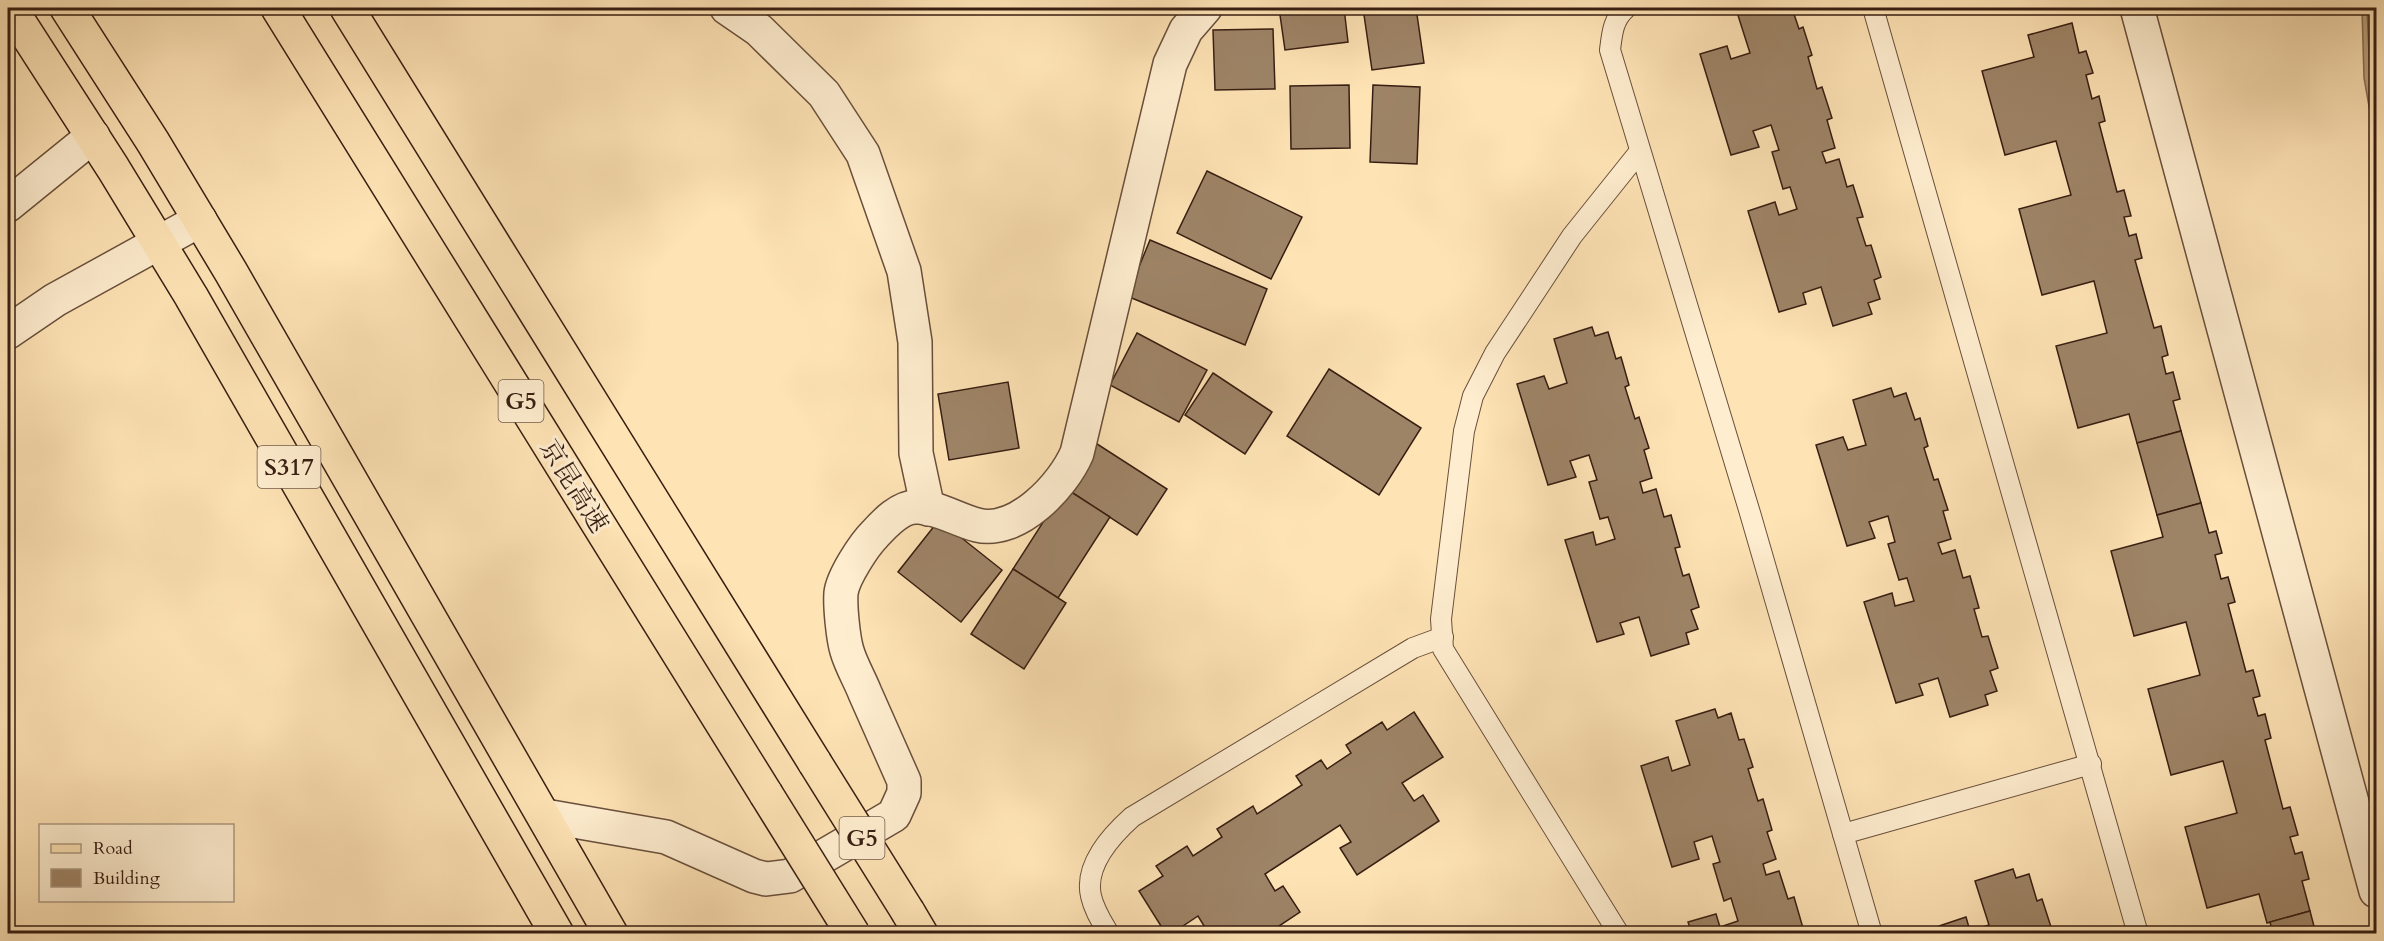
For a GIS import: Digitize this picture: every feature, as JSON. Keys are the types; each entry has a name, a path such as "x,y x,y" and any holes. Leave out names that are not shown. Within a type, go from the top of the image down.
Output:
{"main road":[{"name":"S317","path":"10,8 159,243 557,933"},
{"name":"S317","path":"67,8 200,220 611,933"},
{"name":"京昆高速","path":"278,8 852,933"},
{"name":"G5","path":"347,8 915,923"}],"street":[{"path":"726,8 759,30 825,94 863,154 904,271 915,342 916,453 928,509"},
{"path":"545,816 666,837 754,876 766,879 790,876 894,815 904,793 904,781 847,651 841,593 845,581 869,540 885,523 904,510 916,507 928,509 979,526 1002,524 1034,508 1072,464 1077,453 1170,64 1186,30 1205,8"},
{"path":"2137,8 2376,891"},
{"path":"8,205 93,136"},
{"path":"8,332 55,300 200,220"}],"lane":[{"path":"1626,8 1620,13 1612,29 1610,50 1750,513 1872,933"},
{"path":"1873,8 2138,933"},
{"path":"1619,933 1443,649 1442,619 1464,431 1473,396 1495,353 1572,236 1640,151"},
{"path":"1109,933 1098,916 1090,894 1092,871 1102,849 1116,831 1132,817 1413,648 1443,637"},
{"path":"1843,834 2091,764"}],"water":[{"path":"2362,8 2376,8 2376,146 2364,78"}],"building":[{"path":"1279,8 1344,8 1348,42 1285,50"},
{"path":"1363,8 1416,8 1424,63 1372,70"},
{"path":"1792,8 1799,29 1803,27 1812,55 1808,57 1817,89 1822,87 1832,118 1827,120 1835,148 1822,152 1826,163 1839,159 1847,187 1853,185 1863,217 1857,218 1866,246 1871,245 1881,277 1874,280 1880,299 1868,303 1872,314 1833,326 1821,287 1803,293 1806,304 1779,312 1748,211 1775,202 1779,215 1797,209 1790,187 1783,189 1772,152 1779,150 1771,125 1753,131 1759,147 1731,155 1700,54 1727,46 1731,59 1750,53 1736,9"},
{"path":"2072,23 2079,53 2086,51 2093,73 2086,75 2092,99 2099,96 2105,121 2099,123 2117,192 2124,190 2131,216 2124,217 2129,236 2136,234 2142,258 2135,260 2154,328 2161,326 2168,355 2162,357 2166,374 2173,372 2180,399 2173,401 2181,431 2137,443 2129,414 2078,428 2056,346 2107,333 2094,281 2042,295 2019,209 2071,195 2056,141 2005,155 1982,71 2034,57 2028,35"},
{"path":"1273,29 1275,89 1215,90 1213,30"},
{"path":"1349,85 1350,148 1291,149 1290,86"},
{"path":"1373,85 1420,87 1417,164 1370,162"},
{"path":"1207,171 1302,217 1271,279 1177,233"},
{"path":"1150,240 1267,289 1245,345 1127,296"},
{"path":"1592,327 1595,336 1608,332 1616,359 1621,357 1629,385 1625,387 1635,419 1639,417 1649,448 1644,450 1652,478 1640,482 1643,493 1656,489 1664,517 1671,515 1680,547 1675,548 1683,576 1689,574 1699,607 1691,610 1698,629 1686,633 1689,644 1651,656 1639,617 1620,623 1624,634 1597,642 1565,540 1593,532 1596,545 1615,539 1608,517 1600,519 1589,482 1597,480 1589,455 1570,461 1576,477 1548,485 1517,384 1544,376 1549,389 1567,383 1554,339"},
{"path":"1137,333 1207,370 1179,422 1110,385"},
{"path":"1329,369 1421,428 1379,495 1287,436"},
{"path":"1213,373 1272,412 1245,454 1185,415"},
{"path":"1008,382 1019,448 949,460 938,394"},
{"path":"1891,388 1894,397 1906,393 1915,420 1920,418 1928,446 1924,448 1934,480 1938,479 1948,510 1943,511 1951,539 1938,543 1942,554 1955,550 1963,578 1970,576 1979,608 1974,609 1982,637 1988,636 1998,668 1990,671 1997,691 1985,695 1988,705 1950,717 1938,678 1919,684 1923,695 1896,703 1864,602 1892,593 1895,606 1914,601 1907,578 1899,580 1888,544 1895,542 1888,516 1869,522 1875,538 1847,546 1816,445 1843,437 1848,450 1866,445 1853,400"},
{"path":"2181,431 2201,503 2157,515 2137,443"},
{"path":"1094,442 1167,489 1137,535 1065,488"},
{"path":"1065,488 1110,517 1058,598 1013,569"},
{"path":"2201,503 2209,533 2216,531 2222,553 2215,555 2221,579 2228,577 2235,602 2228,604 2246,672 2253,670 2260,696 2253,698 2258,716 2265,714 2271,738 2265,740 2283,809 2290,807 2298,835 2290,837 2295,854 2302,852 2309,879 2302,881 2310,911 2267,923 2259,894 2207,908 2185,827 2237,813 2223,761 2171,775 2148,689 2200,675 2186,622 2134,636 2111,551 2163,537 2157,515"},
{"path":"939,520 1002,570 961,622 898,572"},
{"path":"1013,569 1066,603 1024,669 971,634"},
{"path":"1715,709 1718,718 1731,713 1739,740 1744,739 1753,767 1748,769 1758,801 1763,799 1772,830 1767,832 1776,859 1763,864 1766,875 1779,871 1788,899 1794,897 1803,928 1798,930 1799,934 1692,934 1688,922 1716,914 1720,927 1738,921 1731,898 1724,901 1713,864 1720,862 1712,836 1694,842 1699,859 1672,867 1641,766 1668,757 1672,771 1690,765 1676,721"},
{"path":"1414,712 1443,757 1402,783 1414,801 1423,795 1439,821 1357,875 1340,848 1351,842 1340,825 1265,874 1275,891 1283,886 1300,912 1267,934 1209,934 1198,916 1171,934 1166,934 1139,891 1163,876 1156,866 1187,846 1193,856 1222,837 1217,829 1253,806 1257,814 1302,785 1296,776 1321,760 1327,769 1351,753 1346,745 1382,722 1387,730"},
{"path":"2013,869 2016,878 2029,874 2037,901 2042,899 2051,927 2046,928 2047,934 1941,934 1939,926 1966,917 1970,931 1989,925 1975,881"},
{"path":"2310,911 2316,934 2273,934 2270,922"}]}
